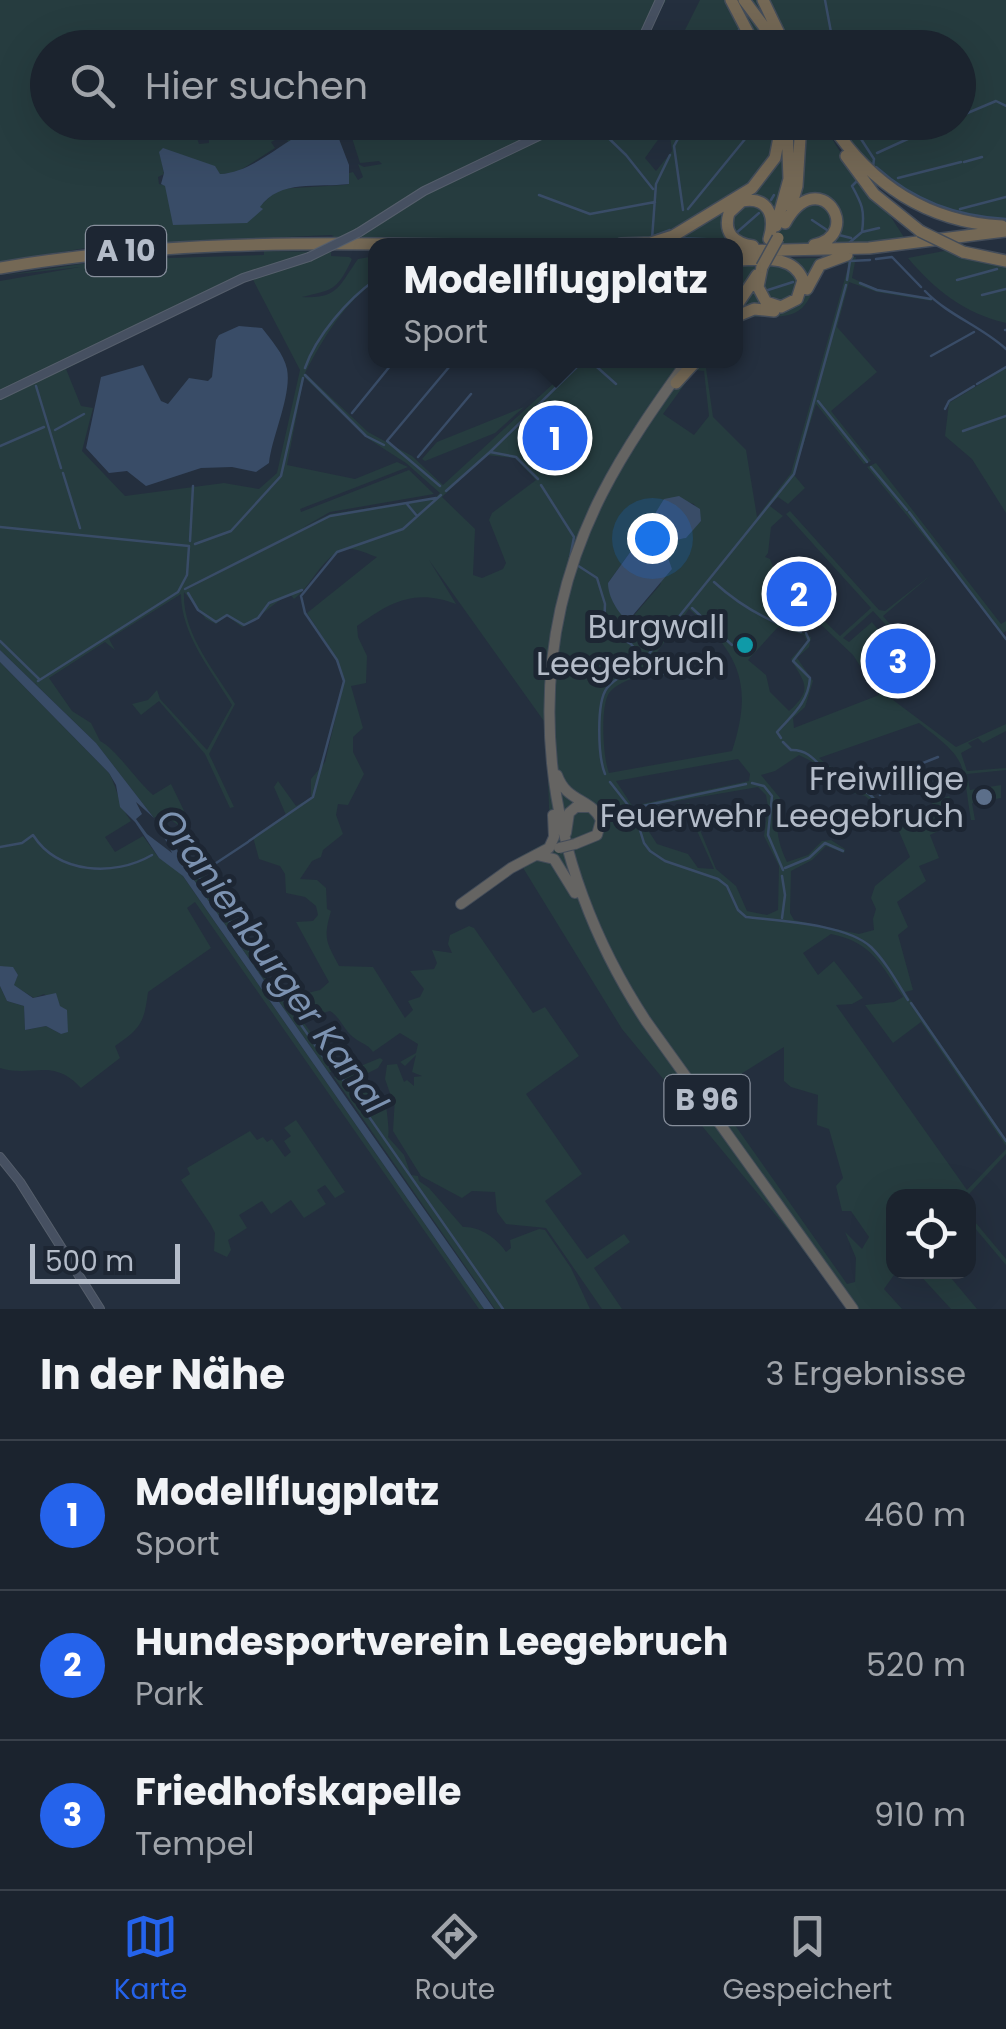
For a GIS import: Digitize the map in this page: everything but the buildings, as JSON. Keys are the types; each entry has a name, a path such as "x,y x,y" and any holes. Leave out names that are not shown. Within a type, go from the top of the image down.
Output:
{"highway":[{"path":"731,0 747,30"},
{"path":"742,0 768,30"},
{"path":"763,0 775,30"},
{"path":"666,238 752,188 775,158 780,140"},
{"path":"774,239 790,179 786,140"},
{"path":"785,223 794,198 800,140"},
{"path":"841,140 892,211 920,231 964,252 1006,262"},
{"path":"774,239 799,160"},
{"path":"866,175 929,211 1006,231"},
{"path":"743,290 796,205 809,198 826,201 835,211 836,229 829,240 794,246"},
{"path":"735,238 727,228 729,213 742,201 757,200 766,206 773,220 774,239"},
{"path":"743,253 868,248 1006,231"},
{"path":"743,313 794,307 803,298 818,267 832,258 1006,231"},
{"path":"743,243 868,248"},
{"name":"A 10","path":"0,270 94,254 202,245 368,246"},
{"path":"743,250 753,246"},
{"name":"A 10","path":"0,270 195,250 368,249"},
{"path":"743,253 856,253"},
{"path":"743,255 792,264 803,280 799,297 786,306 766,302 758,285 758,267"},
{"path":"676,382 687,368"},
{"name":"B 96","path":"687,368 639,431 602,494 576,565 560,619 552,672 550,731 555,776 572,871 614,971 855,1309"},
{"name":"B 96","path":"576,565 604,498 676,382"},
{"path":"536,855 594,838 599,832 601,820 592,808 567,794 555,776"},
{"path":"462,904 511,868 548,848 554,837 555,776"},
{"name":"B 96","path":"555,776 566,834 588,906 632,995 855,1309"},
{"path":"566,834 567,816 572,810 581,806 592,808"},
{"path":"536,855 554,859 588,915"}],"main road":[{"path":"646,30 660,0"},
{"path":"0,394 243,278 309,256 358,233 408,200 531,140"},
{"path":"0,1157 100,1309"}],"green space":[{"path":"0,0 666,0 650,30 30,30 30,140 198,140 199,144 209,140 275,140 271,142 275,148 236,173 220,174 160,152 164,174 158,177 159,184 259,207 278,189 349,184 349,173 353,172 358,180 363,177 358,164 382,164 360,163 353,140 658,140 645,158 656,171 672,151 670,140 778,140 763,174 664,238 328,239 334,236 331,235 104,245 0,262"},
{"path":"700,0 1006,0 1006,220 971,217 919,201 888,183 849,140 976,140 976,30 685,30"},
{"path":"781,140 833,140 846,161 853,158 907,242 821,245 836,233 837,221 830,204 816,197 807,198 791,211 812,199 831,208 835,222 832,234 814,244 746,244 743,238 733,238 728,219 740,203 763,206 771,227 774,225 767,205 749,198 734,204 726,220 733,238 669,238 751,189 777,155"},
{"path":"949,250 1006,265 1006,323 951,299 908,258"},
{"path":"264,251 331,252 331,256 352,259 332,288 302,297 314,297 331,293 358,259 368,257 368,288 344,311 305,373 368,432 412,456 443,485 570,368 706,368 713,417 746,450 757,517 791,473 848,267 847,261 828,265 808,301 795,313 743,320 743,261 755,261 753,267 764,267 777,259 856,257 852,278 877,289 930,298 932,301 877,292 849,282 837,327 877,372 831,411 871,461 864,464 816,404 794,475 805,488 788,504 778,497 770,506 783,516 771,527 765,557 770,559 777,577 799,560 832,595 814,611 840,636 871,608 786,514 790,511 879,610 885,611 931,575 883,616 899,639 873,611 843,638 849,642 872,622 911,672 882,685 889,697 956,747 1006,724 1006,731 983,743 978,738 961,753 967,771 1006,768 967,774 970,790 1001,785 1001,798 972,803 975,820 971,820 964,773 955,755 919,723 819,758 867,789 880,806 882,816 876,815 872,802 865,796 842,790 799,755 761,775 780,798 778,831 787,862 808,855 822,841 831,840 845,849 844,853 826,846 812,860 791,871 790,913 794,920 859,934 874,930 876,909 871,898 875,886 910,857 898,829 937,814 932,803 949,796 954,809 946,813 950,825 930,835 939,858 919,866 926,881 897,902 908,927 898,935 913,990 905,992 1006,1139 1006,1146 921,1022 893,1043 865,1005 894,1002 903,997 874,956 856,943 831,934 803,953 818,975 834,961 863,998 852,1004 836,1005 966,1189 886,1189 886,1279 891,1279 884,1289 902,1309 847,1309 788,1230 622,1029 517,858 545,843 550,835 546,724 429,560 456,604 428,597 404,600 357,626 367,656 366,683 351,686 363,728 353,737 353,752 364,774 348,805 338,804 336,815 343,834 312,861 300,879 317,880 326,888 327,909 331,911 327,940 339,966 373,967 405,1018 413,1010 408,1001 420,997 424,989 410,971 434,969 437,963 432,950 452,953 450,935 469,926 533,1013 545,1007 579,1056 526,1094 582,1174 545,1201 587,1259 624,1234 630,1242 594,1268 622,1309 602,1309 546,1228 506,1224 497,1212 495,1192 472,1191 462,1198 421,1176 393,1131 395,1097 391,1096 385,1079 387,1065 397,1064 404,1082 414,1086 414,1077 422,1076 412,1072 416,1055 405,1066 400,1062 416,1053 418,1044 400,1033 373,1052 330,1011 301,1019 337,1068 329,1073 189,873 178,850 183,847 290,1006 295,996 320,990 329,982 296,922 313,921 318,915 316,906 305,897 286,893 285,874 280,866 259,859 253,837 286,815 274,787 278,781 296,806 311,798 311,779 325,762 344,682 338,661 307,613 377,557 353,549 338,552 294,599 290,594 242,627 227,616 216,624 206,619 184,592 194,636 235,704 209,754 234,807 230,808 205,754 159,701 141,715 132,704 148,700 157,690 160,699 207,750 232,705 192,638 182,609 181,594 109,639 115,650 105,642 49,678 72,711 91,723 100,741 153,795 171,784 188,819 178,825 162,813 154,818 95,742 0,650 0,281 80,267 0,276 108,260 264,255","holes":["251,276 300,370 277,473 259,489 224,483 125,496 82,451 93,408 81,406 66,369","695,370 704,371 709,416 694,435 663,414","304,377 367,438 406,463 440,493 435,498 330,514 302,528 330,512 434,494 409,470 301,512 300,509 408,467 397,462 355,479 287,465","486,455 515,458 536,480 492,513 489,520 506,563 503,569 482,578 473,575 475,529 442,497","672,498 694,504 701,521 672,544 660,585 629,621 614,604 608,583 636,544 651,542 658,511","796,601 853,655 879,695 794,728 793,718 805,707 813,681 797,658 809,647 811,637 779,623","689,609 720,640 738,671 742,707 732,751 609,773 603,733 609,693 637,676 687,672 643,671","778,627 804,635 807,641 791,659 804,691 789,711 770,692 766,675 748,660","738,759 750,774 749,781 636,808 758,787 766,795 768,807 764,836 779,866 778,910 767,915 747,911 736,886 716,869 689,803 685,804 714,869 698,868 688,854 657,844 616,781","784,1047 784,1081 818,1095 817,1125 829,1129 843,1178 836,1186 842,1211 851,1211 869,1237 862,1249 845,1232 856,1258 855,1282 847,1284 714,1091"]},
{"path":"1006,368 1006,513 972,459 945,436 949,403"},
{"path":"524,407 495,433 422,459 437,442"},
{"path":"876,463 1001,624 1006,621 1006,641 950,564 867,467"},
{"path":"0,662 109,773 131,821 105,837 115,852 143,836 159,858 178,869 484,1309 479,1309 195,902 187,908 211,948 148,992 140,1024 115,1046 120,1058 81,1088 61,1073 0,1068 0,986 7,1001 24,1006 25,1030 46,1026 61,1034 59,1006 44,994 34,998 13,985 18,975 13,968 0,966"},
{"path":"383,1060 378,1068 364,1075 364,1080 385,1098 388,1137 404,1155 411,1175 418,1176 463,1227 487,1234 506,1252 511,1248 510,1240 545,1230 571,1268 590,1309 495,1309 334,1077"},
{"path":"296,1120 345,1192 335,1198 325,1185 317,1190 326,1204 304,1218 291,1200 271,1214 262,1201 239,1215 247,1228 228,1240 231,1250 227,1257 214,1251 215,1233 181,1180 190,1174 187,1168 250,1131 257,1140 272,1139 285,1157 291,1152 284,1141 291,1136 284,1128"},
{"path":"1006,1149 1006,1154 974,1189 968,1189"},
{"path":"976,1223 1006,1259 1006,1265 976,1229"},
{"path":"923,1279 952,1279 977,1309 951,1309"}],"water":[{"path":"291,140 339,140 349,165 349,184 300,186 278,192 247,223 173,225 165,186 161,184 164,173 159,152 163,148 215,166 220,174 261,160"},
{"path":"239,326 262,328 287,369 287,391 269,463 256,472 232,467 201,468 146,486 127,471 109,473 86,448 101,377 143,365 161,401 168,404 189,378 208,381 212,377 216,340"},
{"path":"679,496 700,509 701,521 686,538 674,544 667,555 672,569 628,621 614,604 608,583 636,544 651,542 656,512 664,499"},
{"path":"0,650 96,743 154,818 136,802 142,814 136,819 147,834 172,853 157,823 181,855 189,873 494,1309 484,1309 183,876 159,858 120,807 109,773 0,662"},
{"path":"0,966 13,967 18,975 14,985 33,998 56,993 60,1006 67,1010 68,1032 61,1034 46,1026 25,1030 24,1006 7,1001 0,986"}],"waterway":[{"path":"825,0 831,30"},
{"path":"976,109 996,101 1006,106"},
{"path":"610,140 653,189"},
{"path":"677,140 674,146 683,210"},
{"path":"688,209 744,140"},
{"path":"862,140 874,159 873,167"},
{"path":"877,153 906,140"},
{"path":"652,238 656,184 670,155"},
{"path":"964,162 982,157"},
{"path":"898,178 961,162"},
{"path":"876,167 905,189 936,205 1006,219"},
{"path":"849,243 862,232 862,208 852,186 859,179"},
{"path":"539,195 590,214 655,202"},
{"path":"771,200 774,195"},
{"path":"960,209 1006,197"},
{"path":"735,234 759,213"},
{"path":"812,220 827,230"},
{"path":"862,232 879,228"},
{"path":"654,236 670,230"},
{"path":"839,235 851,238"},
{"path":"876,259 892,257 921,287"},
{"path":"847,280 850,261 870,260"},
{"path":"957,280 997,269"},
{"path":"768,290 793,282"},
{"path":"860,283 877,290 931,299"},
{"path":"648,655 794,474 846,285"},
{"path":"305,368 334,319 368,286"},
{"path":"982,295 1006,289"},
{"path":"925,291 1006,349"},
{"path":"931,356 974,332"},
{"path":"977,384 1006,367"},
{"path":"352,413 389,368"},
{"path":"440,486 387,441 448,368"},
{"path":"490,452 576,368"},
{"path":"598,368 616,384"},
{"path":"305,375 366,436 384,445"},
{"path":"195,544 231,531 281,476 303,378"},
{"path":"36,386 61,468"},
{"path":"945,409 949,401 974,386"},
{"path":"418,457 471,394"},
{"path":"818,401 867,462"},
{"path":"55,430 84,414"},
{"path":"963,431 1006,416"},
{"path":"0,446 44,427"},
{"path":"446,491 490,452 516,457 538,479"},
{"path":"871,467 907,510"},
{"path":"63,473 80,528"},
{"path":"541,485 574,537 569,563"},
{"path":"190,541 193,486"},
{"path":"249,841 313,797 344,681 337,660 305,613 301,596 337,552 403,529 441,495"},
{"path":"185,589 330,516 436,498"},
{"path":"407,504 417,516"},
{"path":"909,512 1006,639"},
{"path":"0,527 189,546 187,575 178,592 38,681"},
{"path":"577,565 597,578 605,604 604,629 631,644 642,658"},
{"path":"714,582 755,612 801,632"},
{"path":"188,593 198,610 216,622 227,615 244,625 258,618 269,603 302,590"},
{"path":"692,608 732,645"},
{"path":"781,738 777,732 799,708 809,687 810,678 793,661 809,640 806,633"},
{"path":"0,641 39,679"},
{"path":"605,774 599,730 603,695 611,684 645,659"},
{"path":"640,676 685,671"},
{"path":"783,742 791,750 806,753 837,780 871,795 879,814"},
{"path":"880,795 903,771 938,757"},
{"path":"610,782 635,814 650,851 665,861 718,879 727,886 738,910 746,917 812,925 860,939 882,959 908,1000"},
{"path":"752,783 764,786 772,796 768,835 783,870"},
{"path":"638,807 746,784"},
{"name":"Oranienburger Kanal","path":"0,847 22,843 33,835 57,858 104,869 152,855"},
{"name":"Oranienburger Kanal","path":"201,873 248,842"},
{"path":"785,868 809,858 825,843 843,851"},
{"name":"Oranienburger Kanal","path":"198,876 333,1071"},
{"path":"782,876 782,918"},
{"path":"911,1003 1006,1141"},
{"name":"Oranienburger Kanal","path":"338,1078 342,1078 503,1309"}],"place":[{"name":"Modellflugplatz","path":"555,438"},
{"name":"Hundesportverein Leegebruch","path":"799,594"},
{"name":"Burgwall Leegebruch","path":"745,645"},
{"name":"Friedhofskapelle","path":"898,661"},
{"name":"Freiwillige Feuerwehr Leegebruch","path":"984,797"}]}
